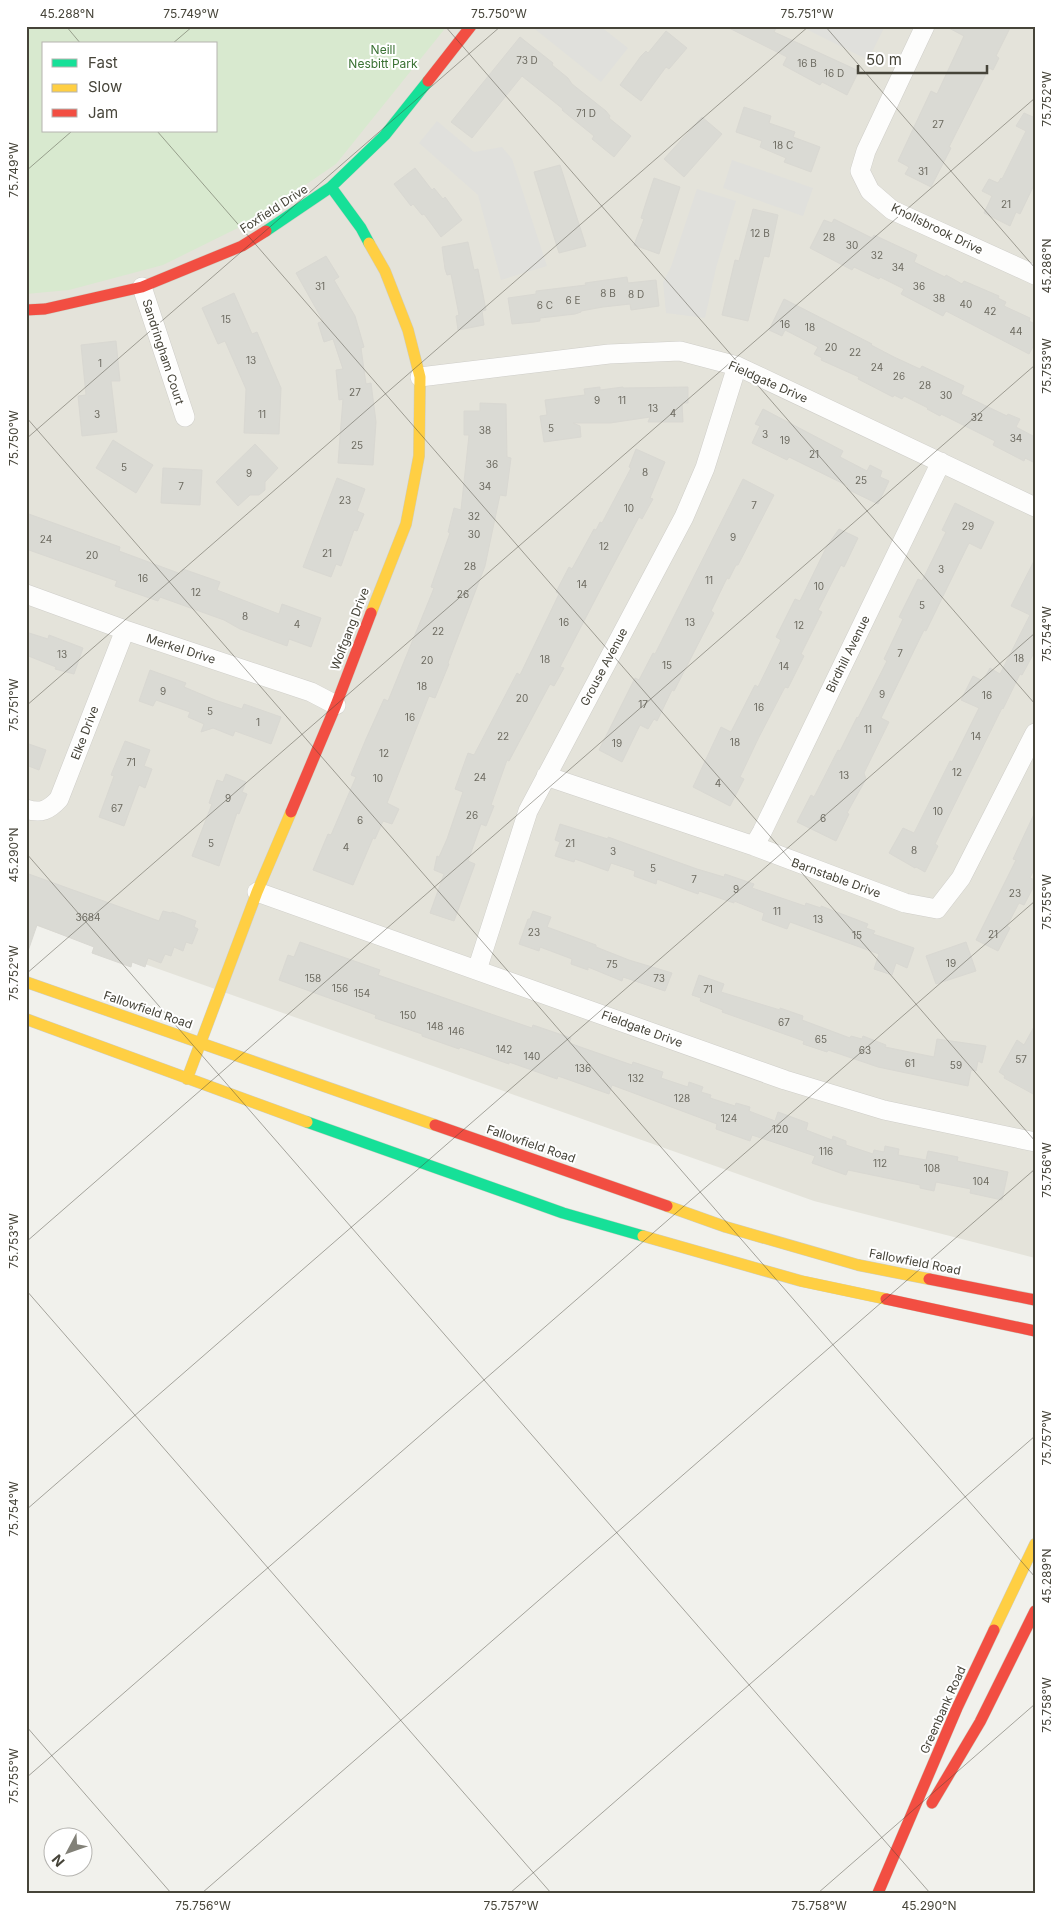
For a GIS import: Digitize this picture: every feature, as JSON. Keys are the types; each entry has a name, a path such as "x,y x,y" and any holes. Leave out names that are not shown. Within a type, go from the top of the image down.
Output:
{"main road":[{"name":"Foxfield Drive","path":"26,310 45,309 142,287 242,246 331,187 384,135 471,26"},
{"name":"Wolfgang Drive","path":"187,1078 257,892 336,704 406,524 419,456 420,377 408,330 385,271 361,228 331,187"},
{"name":"Fallowfield Road","path":"26,982 754,1236 858,1265 1035,1300"},
{"path":"26,1019 517,1197 609,1227 801,1280 1035,1331"},
{"name":"Greenbank Road","path":"879,1891 958,1708 1035,1544"},
{"name":"Greenbank Road","path":"879,1891 980,1722 1035,1611"}],"street":[{"name":"Knollsbrook Drive","path":"925,26 866,151 860,172 870,191 892,210 1034,272"},
{"name":"Sandringham Court","path":"142,287 185,417"},
{"name":"Fieldgate Drive","path":"420,377 609,354 680,351 737,366 1035,507"},
{"name":"Grouse Avenue","path":"477,970 528,811 684,518 705,468 737,366"},
{"name":"Birdhill Avenue","path":"754,846 941,462"},
{"name":"Merkel Drive","path":"26,594 125,630 311,692 336,704"},
{"name":"Elke Drive","path":"26,809 37,813 50,809 59,799 125,630"},
{"name":"Barnstable Drive","path":"546,776 754,846 905,903 937,910 961,878 1035,733"},
{"name":"Fieldgate Drive","path":"257,892 784,1080 884,1110 1035,1142"}],"shaded area":[{"path":"26,26 1035,26 1035,1258 814,1201 26,922"},
{"path":"531,26 600,26 628,48 601,82"},
{"path":"800,26 885,26 868,60"},
{"path":"437,121 474,152 502,147 512,159 547,266 501,280 478,195 419,143"},
{"path":"732,160 813,188 803,216 723,188"},
{"path":"697,189 736,201 716,268 705,318 666,313 663,282 671,267"}],"green space":[{"name":"Neill Nesbitt Park","path":"26,26 447,26 336,164 254,220 163,265 69,290 26,294"}],"building":[{"path":"725,26 777,26 774,32 859,71 847,95 822,82 820,85 783,65 787,57"},
{"path":"945,26 1011,26 996,56 999,58 993,70 989,68 931,187 905,174 909,167 898,161 931,91 937,94 964,36"},
{"path":"666,31 687,48 669,69 666,67 641,101 620,85 641,56 646,51 648,53"},
{"path":"520,37 553,63 552,65 568,78 572,84 606,111 610,116 609,118 631,136 614,157 592,139 594,136 522,76 472,138 451,122"},
{"path":"744,107 771,116 769,123 795,132 793,137 820,147 811,172 784,162 786,158 760,147 762,141 736,132"},
{"path":"1024,113 1033,117 1035,113 1035,183 1020,214 1016,212 1010,226 984,213 992,196 982,191 989,179 998,183 1002,179 1026,131 1016,126"},
{"path":"702,117 722,134 684,177 664,159"},
{"path":"560,165 586,246 559,253 534,172"},
{"path":"415,168 432,190 434,188 443,199 445,197 462,220 441,237 424,214 422,215 413,204 411,206 394,184"},
{"path":"654,178 680,187 659,254 634,245 644,219 641,218"},
{"path":"753,209 778,215 769,257 764,256 748,321 722,315 735,260 739,261"},
{"path":"834,219 872,238 874,235 917,255 914,262 945,277 946,275 962,284 964,281 999,296 998,298 1006,302 1004,306 1030,318 1029,321 1035,324 1035,343 1029,354 946,311 943,316 901,294 904,289 880,277 879,279 854,267 852,270 810,248 824,220 832,223"},
{"path":"468,242 474,270 478,269 486,310 482,311 484,325 458,330 456,316 459,315 451,274 447,275 445,269 442,247"},
{"path":"326,256 339,277 334,280 355,316 364,347 361,348 366,384 371,383 376,422 373,465 338,463 343,399 339,400 336,370 343,369 333,339 324,342 318,323 323,321 296,273"},
{"path":"627,277 628,283 656,280 659,306 631,310 630,304 603,307 575,314 540,318 540,321 512,324 508,298 536,294 536,291 586,285 585,283"},
{"path":"234,293 252,334 257,332 281,388 279,434 244,433 246,389 225,341 218,344 202,308"},
{"path":"784,299 894,357 920,369 922,366 964,386 961,394 1007,416 1008,414 1020,419 1016,427 1035,437 1035,463 1025,458 1024,461 993,445 995,441 941,414 940,416 904,396 902,399 894,395 893,397 858,379 859,377 821,360 822,358 814,354 818,347 785,330 782,336 769,330"},
{"path":"116,341 120,381 111,381 117,432 82,436 78,396 86,395 81,345"},
{"path":"600,387 600,390 623,387 688,387 688,403 682,403 683,422 648,422 650,417 610,423 573,423 580,426 581,437 544,442 540,416 547,415 545,400 585,395 584,389"},
{"path":"480,403 506,404 507,457 511,458 506,496 500,495 485,566 449,664 435,698 429,696 387,803 399,809 392,824 383,821 375,839 373,838 353,885 313,870 328,834 331,835 356,777 351,775 366,739 384,699 388,701 434,588 431,587 450,533 448,532 454,508 461,510 469,435 464,435 464,411 480,411"},
{"path":"763,409 843,451 840,457 867,471 870,465 882,471 880,477 889,481 878,504 847,489 848,486 789,457 787,460 752,443 760,426 755,424"},
{"path":"113,440 153,465 136,493 96,468"},
{"path":"255,444 278,468 265,482 265,490 259,495 250,495 238,506 216,482"},
{"path":"636,449 665,462 650,498 653,499 642,519 639,517 608,575 560,667 564,668 554,686 550,684 509,761 507,760 491,805 494,806 486,826 481,824 468,861 475,864 454,921 430,913 444,874 434,870 437,856 439,857 447,839 463,792 455,789 468,753 474,755 517,673 520,675 559,594 556,592 569,567 572,569 594,529 596,530 600,522 602,523 631,468 629,467"},
{"path":"163,468 202,470 200,505 161,503"},
{"path":"337,478 365,489 357,511 364,514 357,531 354,530 341,566 336,564 331,577 303,567"},
{"path":"743,479 774,495 738,565 736,565 729,579 727,578 711,611 714,613 657,721 654,719 648,729 640,725 622,762 599,750 635,678 639,680 653,653 655,654"},
{"path":"955,503 994,522 981,549 969,543 926,631 924,630 881,718 889,722 864,773 866,779 847,813 849,814 836,841 797,822 811,795 814,797 838,750 840,751 887,661 884,659 903,619 899,617 918,579 922,581 946,532 942,530"},
{"path":"26,513 120,547 119,551 181,574 183,569 220,582 217,590 279,614 282,604 321,618 311,647 289,639 287,646 240,629 224,620 160,597 158,601 115,586 117,581 26,549"},
{"path":"839,529 858,538 844,567 841,565 818,610 822,612 801,654 804,656 788,688 785,687 759,737 740,777 744,779 730,806 693,787 721,727 731,732 755,685 758,687 781,640 776,637 795,599 800,601 827,546"},
{"path":"1035,559 1035,651 1002,708 935,844 938,846 925,872 889,853 903,828 914,833 979,708 961,700 973,676 983,681 990,668 1000,674 1030,615 1011,606"},
{"path":"26,632 48,639 49,635 83,648 74,674 55,669 56,667 26,655"},
{"path":"150,670 186,683 184,687 215,700 242,709 244,704 281,717 271,744 235,731 233,736 213,728 201,732 204,724 188,717 190,712 156,700 153,706 139,701"},
{"path":"125,741 150,750 144,766 152,769 145,788 139,785 124,826 99,817 114,776 111,775"},
{"path":"26,743 46,750 39,770 26,765"},
{"path":"226,774 246,782 242,792 247,794 239,814 237,813 219,866 192,856 212,804 209,803 217,780 223,782"},
{"path":"1035,812 1035,867 1030,878 1035,880 1035,884 1024,905 1019,903 1007,926 1010,928 998,951 976,940 1016,860 1013,859"},
{"path":"560,824 608,839 608,837 697,869 724,877 725,874 754,884 752,888 805,906 806,903 821,908 821,906 868,924 866,928 875,931 873,934 914,948 907,968 896,963 892,975 874,969 879,954 790,922 787,929 762,920 764,913 734,901 734,903 699,891 698,894 657,879 656,884 634,876 635,871 611,863 608,871 575,859 574,862 555,856 560,842 555,840"},
{"path":"26,873 159,921 163,911 172,912 196,921 194,927 198,929 192,944 186,942 183,951 174,947 171,956 165,954 161,963 148,958 145,967 132,962 131,967 92,953 94,947 37,925 28,951 26,951"},
{"path":"533,911 551,917 547,927 596,945 596,947 629,960 672,973 665,991 623,977 622,981 588,967 588,970 571,964 572,959 540,947 539,951 519,944"},
{"path":"300,942 380,970 378,975 532,1028 533,1025 571,1038 569,1043 632,1065 633,1062 663,1072 661,1078 688,1087 689,1082 703,1087 701,1092 711,1095 710,1098 735,1106 736,1103 750,1107 749,1111 775,1121 778,1112 808,1123 806,1130 832,1140 833,1136 846,1141 846,1145 873,1154 874,1150 884,1152 885,1146 899,1149 898,1155 926,1160 928,1151 958,1157 957,1161 1008,1172 1002,1200 970,1193 971,1189 936,1182 934,1191 920,1188 920,1185 848,1170 846,1175 812,1163 815,1156 752,1135 750,1141 716,1129 717,1124 612,1085 609,1094 558,1076 557,1079 509,1062 509,1064 422,1036 422,1034 375,1018 376,1015 279,980 288,955 294,957"},
{"path":"966,942 976,971 936,984 926,956"},
{"path":"699,975 724,984 721,992 780,1010 780,1008 803,1016 802,1020 850,1038 851,1036 862,1039 863,1036 886,1045 885,1047 934,1057 937,1039 986,1046 982,1063 978,1061 976,1071 971,1070 968,1086 878,1067 828,1050 827,1052 803,1044 804,1041 722,1012 723,1010 700,1001 701,998 692,995"},
{"path":"1035,1025 1035,1095 1004,1078 1005,1076 999,1072 1017,1040 1024,1045"}],"traffic: fast":[{"path":"266,231 331,187 385,135 428,81"},
{"path":"331,187 361,228 369,243"},
{"path":"307,1122 563,1213 643,1236"}],"traffic: slow":[{"path":"369,243 385,271 408,330 420,377 419,456 406,524 371,613"},
{"path":"187,1079 257,892 291,812"},
{"path":"26,982 435,1125"},
{"path":"26,1019 307,1122"},
{"path":"667,1206 726,1227 858,1265 929,1279"},
{"path":"643,1236 801,1281 886,1299"},
{"path":"994,1630 1035,1544"}],"traffic: jam":[{"path":"428,81 471,26"},
{"path":"26,310 45,309 142,287 242,246 266,231"},
{"path":"291,812 336,705 371,613"},
{"path":"435,1125 667,1206"},
{"path":"929,1279 1035,1300"},
{"path":"886,1299 1035,1331"},
{"path":"932,1803 980,1722 1035,1611"},
{"path":"878,1893 957,1708 994,1630"}]}
